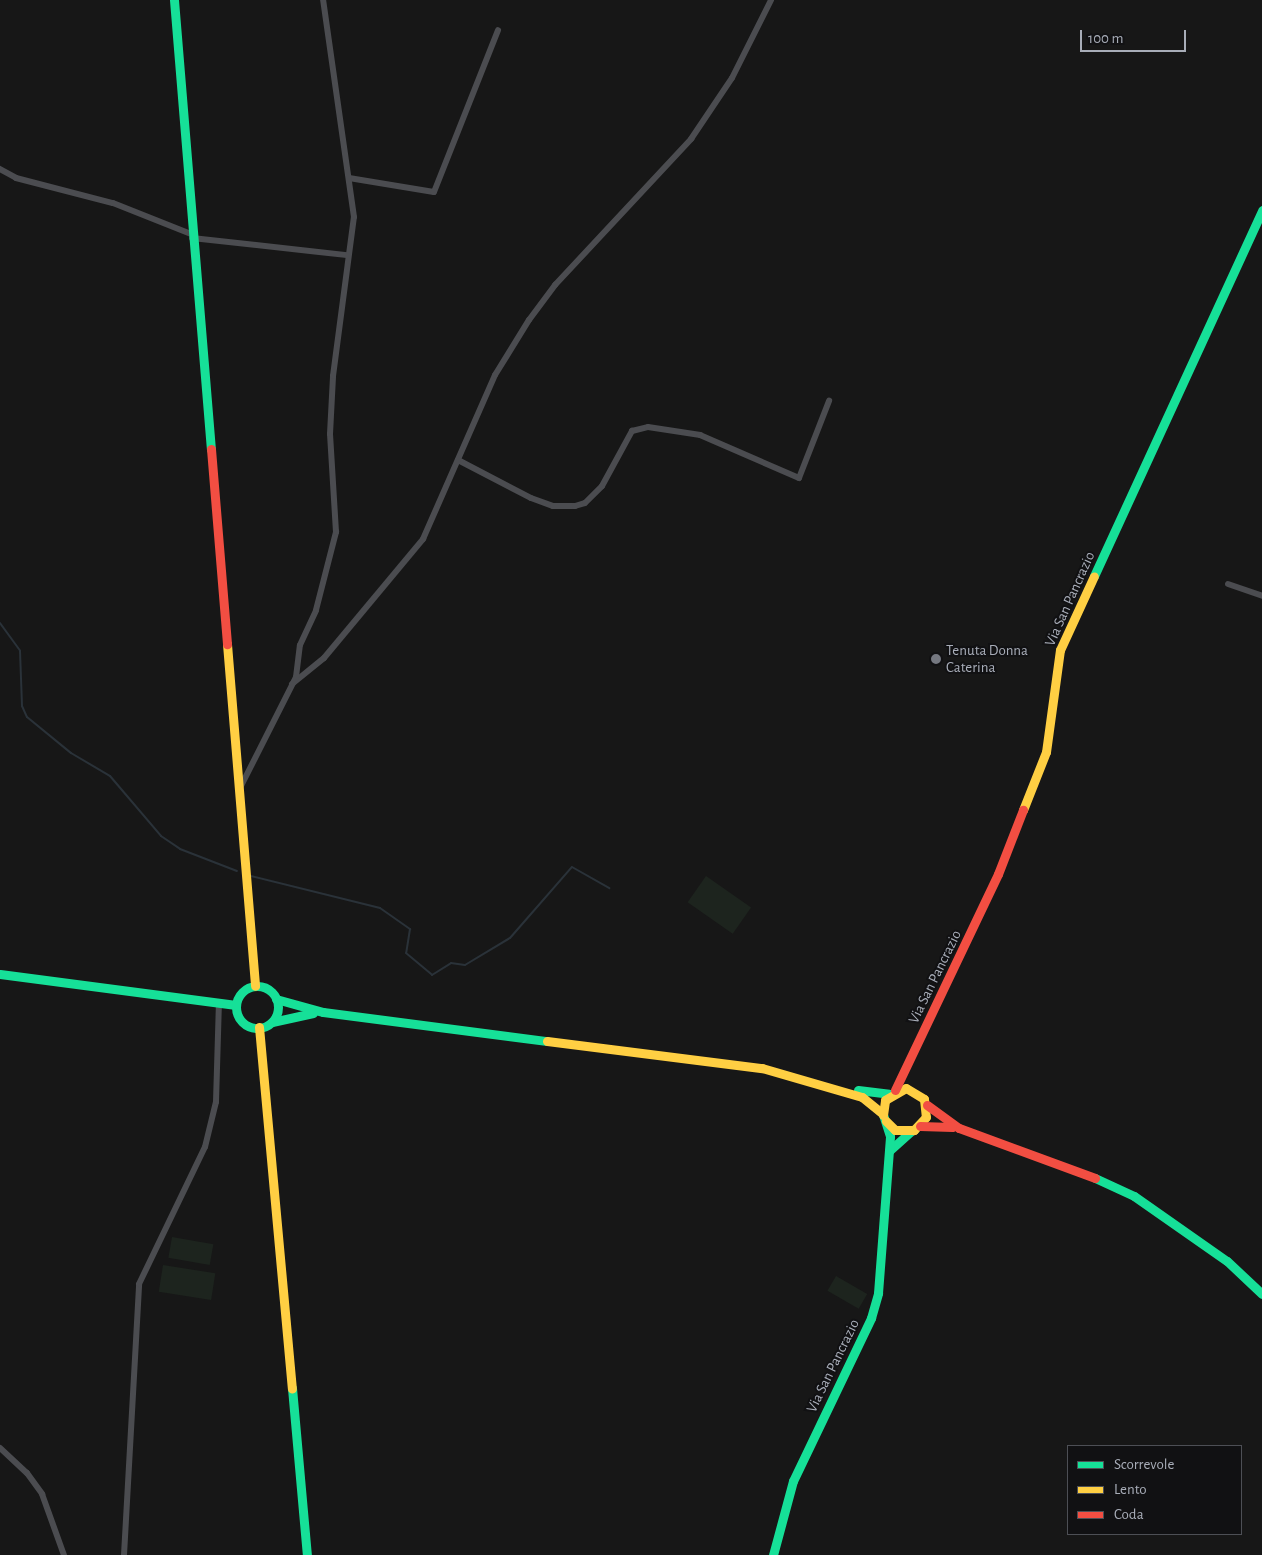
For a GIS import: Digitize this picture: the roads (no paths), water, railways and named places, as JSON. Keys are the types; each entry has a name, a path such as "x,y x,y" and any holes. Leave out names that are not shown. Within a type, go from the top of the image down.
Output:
{"main road":[{"path":"174,0 191,236 255,986"},
{"name":"Via San Pancrazio","path":"892,1092 998,874 1046,752 1060,650 1262,210"},
{"path":"0,974 236,1005"},
{"path":"271,1022 277,1011 276,999 268,989 255,986 240,994 236,1005 242,1021 259,1028 271,1022 323,1012"},
{"path":"276,999 323,1012 762,1068 841,1089 870,1101 895,1130 959,1128"},
{"path":"259,1028 307,1555"},
{"path":"908,1062 911,1089 926,1105 959,1128 1086,1174 1134,1196 1228,1260 1262,1294"},
{"path":"841,1089 892,1092 911,1089"},
{"path":"884,1118 892,1092"},
{"path":"889,1151 916,1129 926,1105"},
{"name":"Via San Pancrazio","path":"773,1555 793,1481 872,1318 882,1260 889,1151 884,1118"}],"street":[{"path":"238,791 292,684 336,532 330,434 347,255 354,217 323,0"},
{"path":"292,684 324,658 423,539 495,375 529,320 555,285 691,138 732,78 771,0"},
{"path":"349,178 434,192 498,30"},
{"path":"0,169 16,178 113,203 191,236 347,255"},
{"path":"458,460 531,498 553,506 575,506 602,486 632,431 648,426 700,436 799,478 829,402"},
{"path":"1228,584 1262,596"},
{"path":"124,1555 139,1284 205,1147 216,1102 219,1002"},
{"path":"0,1448 27,1473 42,1494 64,1555"}],"waterway":[{"path":"0,623 20,651 22,706 27,717 71,753 110,776 161,836 180,849 237,871"},
{"path":"251,876 380,908 410,929 406,953 432,975 451,963 465,965 510,938 572,867 609,888"}],"place":[{"name":"Tenuta Donna Caterina","path":"936,659"}]}
